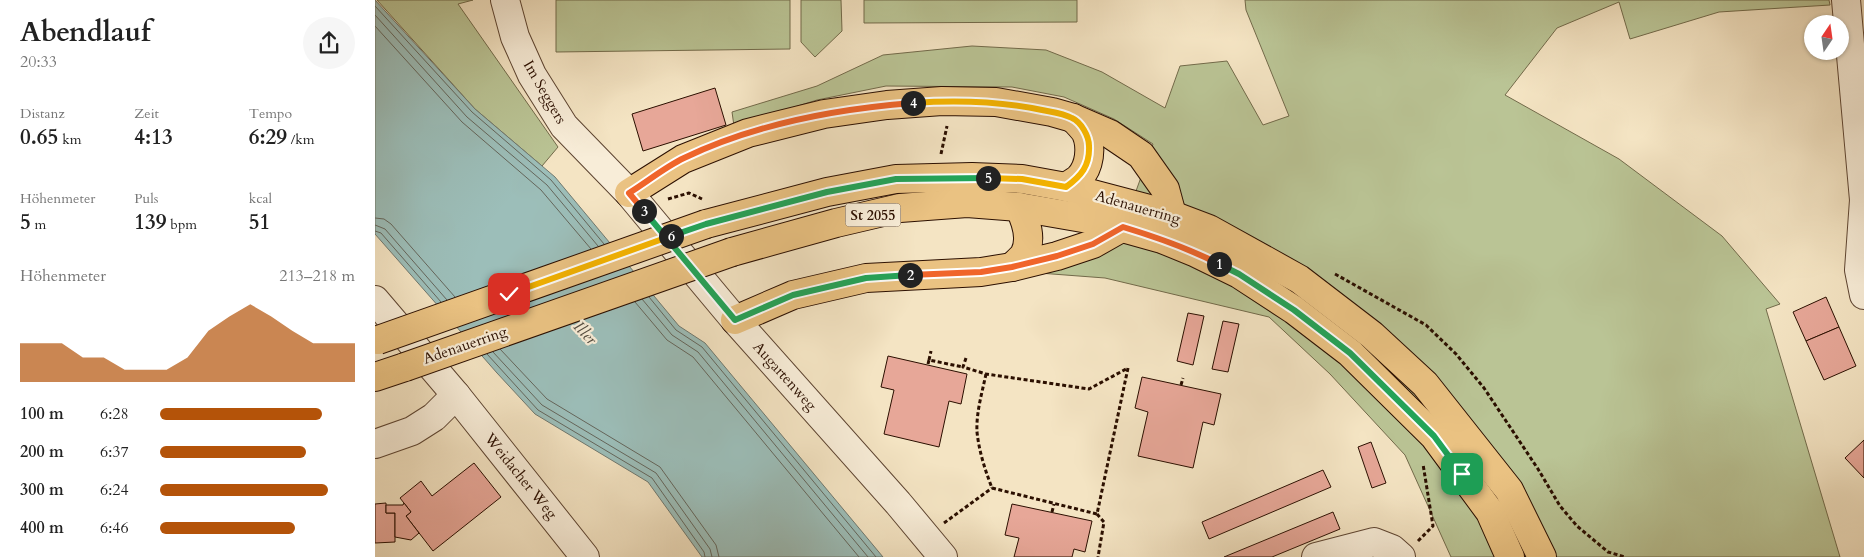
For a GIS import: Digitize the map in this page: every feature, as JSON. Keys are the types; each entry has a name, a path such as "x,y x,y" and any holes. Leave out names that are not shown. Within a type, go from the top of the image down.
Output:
{"main road":[{"path":"634,199 683,159 748,133 824,114 887,105 942,101 996,102 1043,110 1073,118 1111,134 1141,154 1165,189 1172,215"},
{"path":"1066,187 1079,178 1086,167 1089,155 1089,144 1085,132 1073,118"},
{"name":"Adenauerring","path":"377,341 707,213 896,179 1022,179 1066,187 1172,215 1209,229 1299,279 1372,335 1425,384 1509,490 1543,557"},
{"name":"Adenauerring","path":"375,377 731,252 836,223 900,208 967,203 1019,207 1066,214 1123,227 1195,252 1239,274 1294,310 1350,353 1434,436 1490,512 1510,557"},
{"path":"1012,267 1024,255 1028,240 1025,218 1019,207"},
{"path":"735,320 793,295 866,278 981,272 1012,267 1057,256 1093,244 1123,227"}],"street":[{"name":"Im Seggers","path":"505,0 515,37 533,75 564,126 634,199"},
{"path":"1846,0 1864,200 1859,270 1864,295"},
{"name":"Augartenweg","path":"634,199 735,320 943,557"},
{"name":"Weidacher Weg","path":"375,300 456,395 585,557"},
{"path":"375,444 412,431 434,417 456,395"},
{"path":"1316,557 1374,542 1392,549 1401,557"}],"path":[{"path":"941,156 947,122 942,101"},
{"path":"634,199 689,193 707,213"},
{"path":"931,351 928,362 963,367 986,374 1089,389 1128,368 1097,514"},
{"path":"963,367 966,358"},
{"path":"986,374 980,402 977,431 983,462 992,488"},
{"path":"1181,386 1183,378"},
{"path":"1401,557 1433,526 1421,455 1434,436"},
{"path":"926,536 992,488"},
{"path":"992,488 1097,514 1104,522 1098,557"},
{"path":"1052,512 1054,504"}],"green space":[{"path":"377,0 473,0 458,4 558,147 542,166 475,109"},
{"path":"556,0 790,0 790,49 556,52"},
{"path":"801,0 841,0 842,31 815,57 801,42"},
{"path":"864,0 1077,0 1077,22 864,23"},
{"path":"1245,0 1829,0 1830,5 1719,12 1630,39 1619,2 1557,28 1505,95 1619,159 1722,236 1780,304 1766,309 1840,557 1451,557 1405,455 1330,374 1269,317 1105,278 1039,273 1123,227 1153,144 1114,119 1064,97 1012,87 886,86 817,100 734,126 732,112 817,86 883,55 972,46 1046,50 1102,72 1165,108 1180,66 1227,61 1263,125 1289,116 1246,10"}],"water":[{"name":"Iller","path":"375,0 475,109 555,177 679,326 705,343 883,557 702,557 648,482 535,414 497,373 375,234"}],"building":[{"path":"715,88 726,125 643,151 632,114"},
{"path":"1826,297 1839,327 1806,341 1793,312"},
{"path":"1188,313 1204,316 1193,365 1177,361"},
{"path":"1223,321 1239,324 1228,372 1212,369"},
{"path":"1839,327 1856,366 1824,380 1806,341"},
{"path":"888,356 967,374 961,404 949,401 939,447 884,434 894,390 881,387"},
{"path":"1142,377 1221,394 1214,425 1203,422 1193,468 1138,456 1148,412 1135,408"},
{"path":"1864,440 1864,478 1845,458"},
{"path":"1371,442 1386,483 1372,488 1358,447"},
{"path":"474,463 501,497 433,551 406,516 411,512 400,498 421,481 432,496"},
{"path":"1323,470 1331,487 1209,539 1202,522"},
{"path":"386,503 386,513 395,513 395,542 375,543 375,504"},
{"path":"404,503 411,512 406,516 419,533 411,540 395,537 395,513 386,513 386,505 403,505"},
{"path":"1012,504 1092,521 1085,552 1074,549 1072,557 1014,557 1019,538 1005,535"},
{"path":"1333,512 1340,529 1272,557 1224,557"}],"route":[{"path":"509,294 640,247 706,224 827,192 896,179 972,177 1022,179 1066,187 1079,178 1086,167 1089,144 1085,132 1073,118 1025,106 996,102 942,101 887,105 824,114 748,133 683,159 629,193 640,206 669,241 698,276 735,320 793,295 866,278 981,272 1012,267 1057,256 1093,244 1123,227 1162,239 1195,252 1239,274 1294,310 1350,353 1434,436 1462,474"}]}
